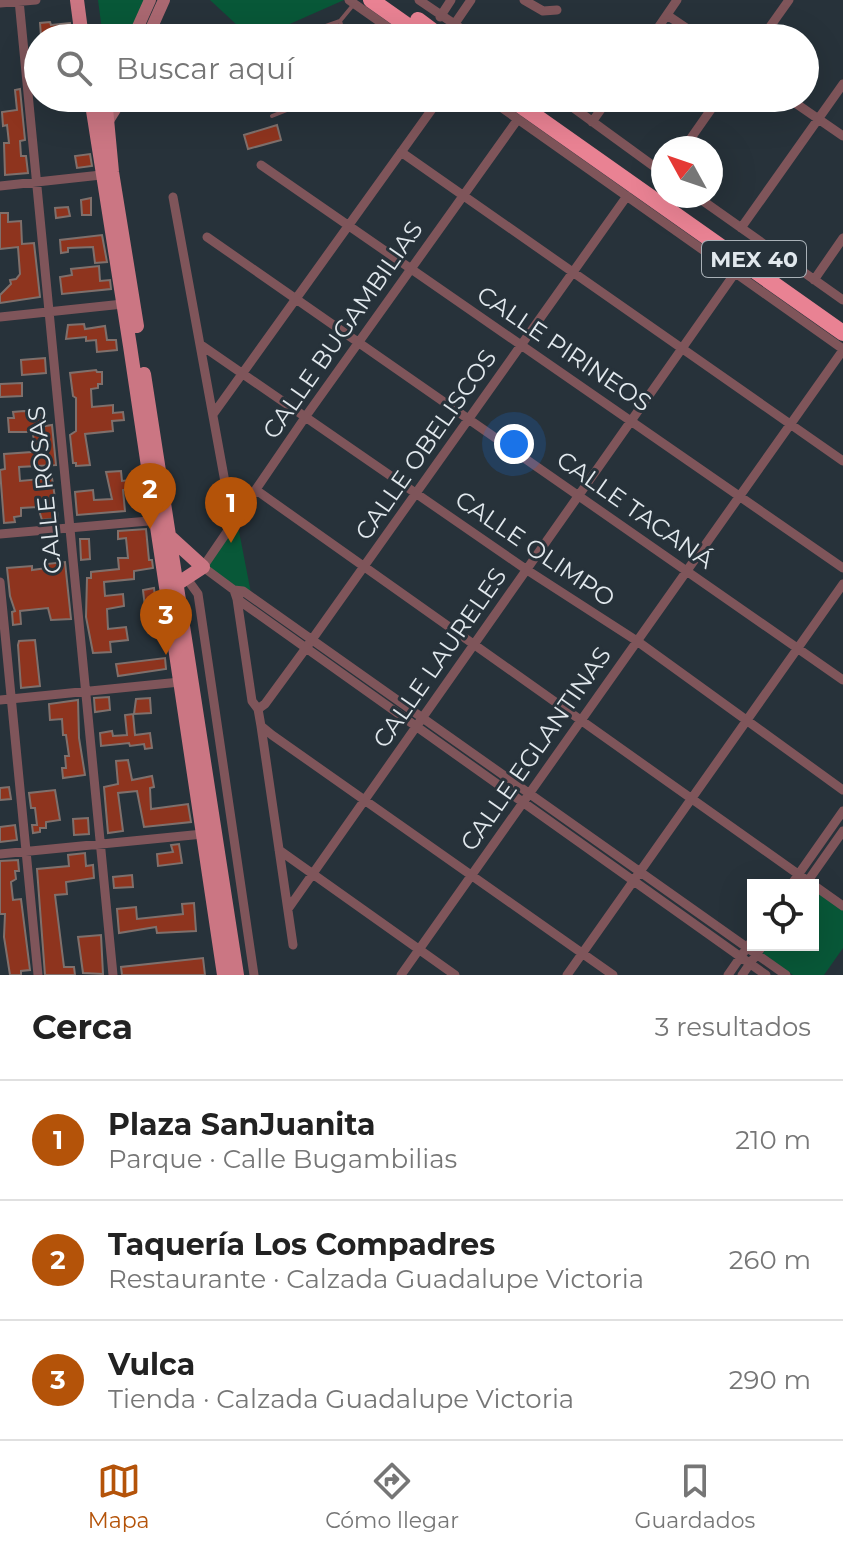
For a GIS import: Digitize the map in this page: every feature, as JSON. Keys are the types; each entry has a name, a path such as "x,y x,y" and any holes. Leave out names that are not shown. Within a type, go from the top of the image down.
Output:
{"highway":[{"path":"371,0 413,24"},
{"path":"389,0 419,24"},
{"name":"MEX 40","path":"530,112 843,333"},
{"name":"MEX 40","path":"547,112 651,186"},
{"name":"MEX 40","path":"682,208 843,322"}],"main road":[{"path":"77,0 80,24"},
{"path":"139,24 150,0"},
{"path":"153,24 164,0"},
{"path":"92,112 162,520 170,537 203,567"},
{"path":"107,112 112,172 168,563 178,587 237,975"},
{"path":"96,133 113,112"},
{"path":"168,563 170,537"},
{"path":"168,563 203,567"},
{"path":"178,587 203,567"},
{"path":"178,587 180,682 224,975"}],"street":[{"path":"0,3 36,0"},
{"path":"419,0 455,24 471,0"},
{"path":"438,24 451,0"},
{"path":"524,0 543,11 557,10"},
{"path":"661,24 677,0"},
{"path":"772,24 789,0"},
{"name":"CALLE ROSAS","path":"19,1 24,54"},
{"path":"352,2 383,24"},
{"path":"667,15 680,24"},
{"path":"741,228 843,84"},
{"name":"CALLE ROSAS","path":"29,112 113,975"},
{"path":"214,413 430,112"},
{"path":"508,112 843,349"},
{"path":"579,112 651,164"},
{"path":"592,122 599,112"},
{"path":"692,136 709,112"},
{"path":"809,112 843,136"},
{"name":"CALLE BUGAMBILIAS","path":"203,567 358,342 518,119"},
{"path":"401,152 843,461"},
{"name":"CALLE PIRINEOS","path":"261,165 843,568"},
{"path":"0,186 101,175"},
{"name":"CALLE OBELISCOS","path":"259,717 265,704 627,196"},
{"path":"173,197 227,493 238,516"},
{"path":"713,208 843,300"},
{"name":"CALLE TACANÁ","path":"207,237 843,680"},
{"path":"814,280 843,238"},
{"name":"CALLE LAURELES","path":"288,909 735,273"},
{"path":"0,317 123,304"},
{"name":"CALLE OLIMPO","path":"201,345 527,570 637,641 843,790"},
{"name":"CALLE EGLANTINAS","path":"401,975 843,349"},
{"path":"256,490 803,879"},
{"path":"0,534 162,520"},
{"path":"203,567 419,723 522,804 766,975"},
{"path":"0,582 38,975"},
{"path":"567,975 843,584"},
{"path":"178,587 198,594 254,975"},
{"path":"238,593 252,701 259,717 293,945"},
{"path":"0,700 180,682"},
{"path":"259,717 365,800 613,975"},
{"path":"419,723 747,941"},
{"path":"795,879 843,811"},
{"path":"809,879 843,831"},
{"path":"0,854 203,834"},
{"path":"279,850 455,975"},
{"path":"819,891 843,906"},
{"path":"728,975 747,948"},
{"path":"742,975 759,951"},
{"path":"761,951 786,975"}],"lane":[{"path":"332,24 340,21 352,2"},
{"path":"272,116 282,112"}],"green space":[{"path":"98,0 150,0 139,24 101,24"},
{"path":"210,0 344,0 290,24 236,24"},
{"path":"237,521 251,593 241,591 205,566"},
{"path":"819,888 843,901 843,948 824,975 793,975 761,952 819,951"}],"building":[{"path":"20,89 25,140 20,141 21,156 26,156 28,173 5,175 4,143 9,143 2,112 17,110 15,90"},
{"path":"277,125 281,140 248,149 244,135"},
{"path":"90,154 92,166 77,168 75,156"},
{"path":"91,198 91,215 82,215 81,200"},
{"path":"68,207 70,216 56,218 55,208"},
{"path":"0,213 8,213 8,222 21,221 22,244 34,243 40,297 0,303 0,295 11,284 10,280 20,274 18,247 0,249"},
{"path":"102,235 107,262 95,263 93,247 68,248 68,252 61,253 60,240"},
{"path":"99,266 100,281 110,280 111,289 62,294 60,277 72,275 71,269"},
{"path":"84,324 85,329 105,326 107,340 116,340 117,350 97,352 96,340 86,341 86,337 66,339 68,325"},
{"path":"45,358 46,373 22,375 21,360"},
{"path":"102,372 102,384 91,389 92,407 113,405 113,413 123,412 124,420 112,421 113,431 85,434 90,465 76,466 70,435 76,431 76,398 73,396 70,373"},
{"path":"22,383 22,396 0,397 0,384"},
{"path":"24,411 31,415 43,413 45,426 52,425 56,465 19,467 20,481 52,478 58,518 42,520 38,507 21,508 21,516 14,517 15,522 4,523 0,470 5,469 4,454 32,452 34,449 33,432 9,432 8,418 14,418 13,412"},
{"path":"121,471 122,481 138,479 139,488 123,490 125,511 77,515 75,492 93,490 94,500 112,499 106,472"},
{"path":"146,529 149,560 152,560 153,568 134,571 134,579 104,582 105,596 123,594 124,606 107,609 108,629 126,627 128,640 110,642 111,652 93,653 86,617 87,578 91,578 91,572 119,569 118,558 128,558 126,538 118,539 118,531"},
{"path":"80,539 89,539 90,559 81,560"},
{"path":"65,562 71,619 51,620 48,608 20,611 21,624 13,625 12,612 15,611 7,568 32,566 32,570 47,568 46,564"},
{"path":"154,588 156,605 145,607 143,590"},
{"path":"35,640 40,686 21,688 19,641"},
{"path":"165,658 166,669 118,676 116,664"},
{"path":"109,697 110,710 95,712 94,698"},
{"path":"150,698 151,713 134,714 136,699"},
{"path":"78,700 79,738 85,775 63,778 65,756 69,756 66,735 63,735 62,719 50,720 49,704"},
{"path":"133,714 135,735 150,733 152,748 145,749 144,744 130,746 129,743 101,746 100,733 112,731 113,736 127,735 125,715"},
{"path":"128,760 132,780 152,776 151,809 188,804 191,822 144,827 137,791 118,793 123,831 108,833 104,787 118,784 116,761"},
{"path":"9,787 11,799 0,800 0,788"},
{"path":"55,790 60,820 46,822 46,828 33,833 32,825 37,825 29,793"},
{"path":"88,818 89,834 74,835 73,819"},
{"path":"15,825 17,840 0,842 0,827"},
{"path":"179,844 182,863 158,866 157,854 173,852 171,845"},
{"path":"85,853 86,866 93,865 94,878 66,882 67,894 55,895 64,967 74,967 75,975 45,975 37,869 69,866 68,855"},
{"path":"18,860 19,871 15,871 16,879 11,882 13,900 21,899 30,970 21,971 21,975 10,975 4,937 5,914 0,914 0,861"},
{"path":"132,875 133,887 114,888 113,877"},
{"path":"194,903 196,931 157,933 156,927 119,933 117,909 136,907 137,919 183,914 182,904"},
{"path":"101,935 103,974 83,973 78,937"},
{"path":"203,958 205,975 122,975 121,967"}],"place":[{"name":"Taquería Los Compadres","path":"150,529"},
{"name":"Plaza SanJuanita","path":"231,543"},
{"name":"Vulca","path":"166,655"}]}
